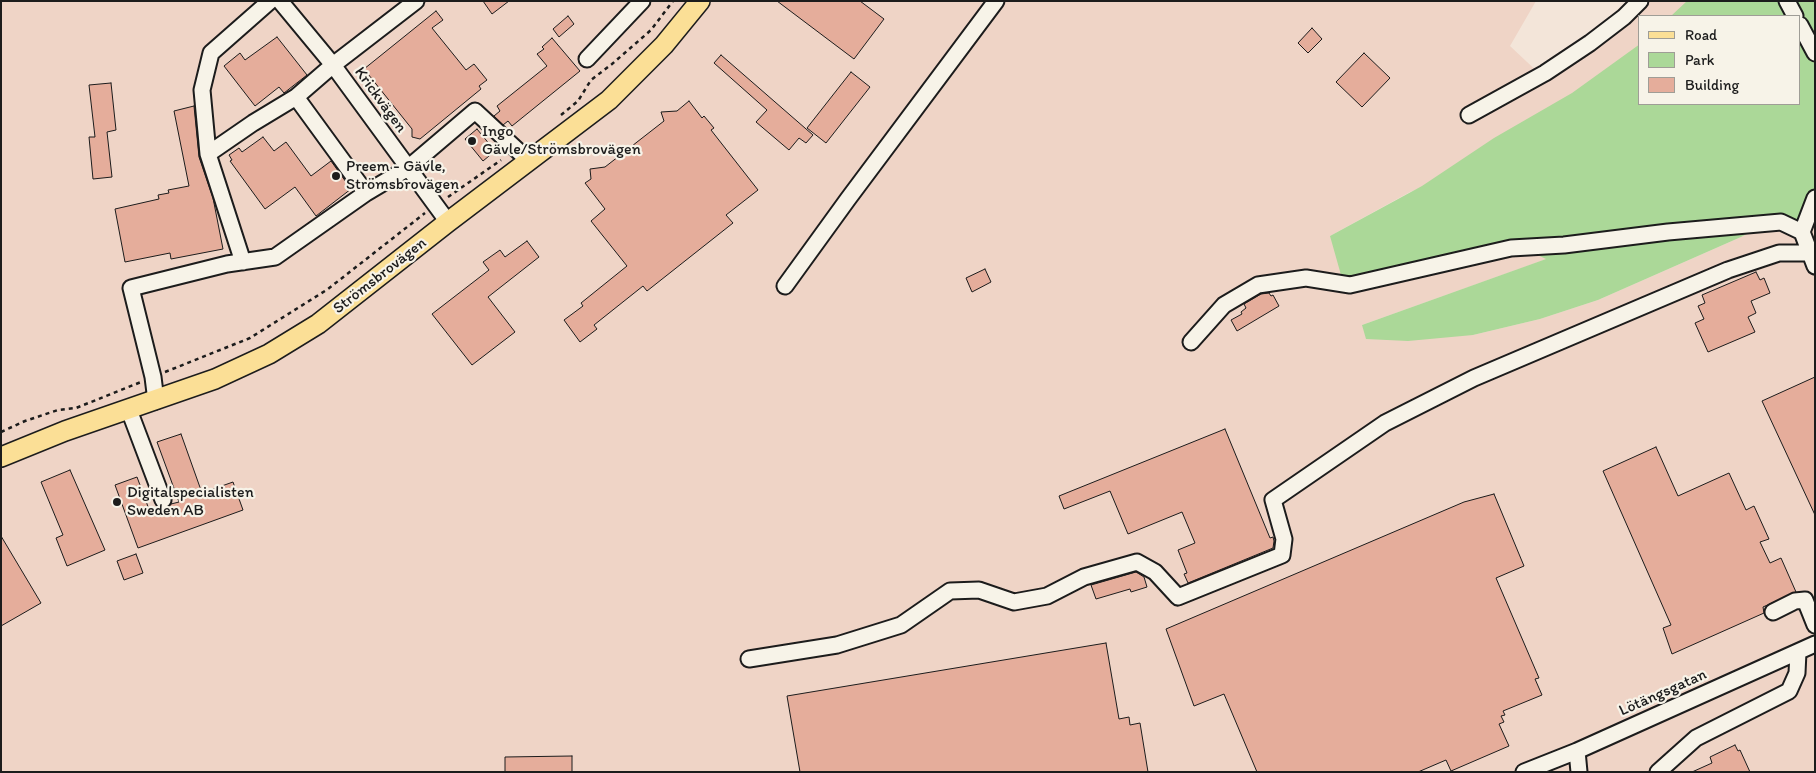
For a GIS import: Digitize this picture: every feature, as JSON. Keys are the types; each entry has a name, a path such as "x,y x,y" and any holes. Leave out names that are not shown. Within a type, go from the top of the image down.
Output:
{"main road":[{"name":"Strömsbrovägen","path":"1,457 65,432 215,379 269,354 318,324 448,222 523,155 609,100 664,46 700,1"}],"street":[{"path":"243,262 208,154 202,90 211,53 270,1"},
{"name":"Krickvägen","path":"280,1 333,65 434,206 448,222"},
{"path":"208,154 253,123 296,97 333,65 416,1"},
{"path":"587,59 642,1"},
{"path":"785,286 996,1"},
{"path":"1469,115 1545,73 1624,17 1640,1"},
{"path":"1787,1 1794,15"},
{"path":"1801,27 1815,53"},
{"path":"296,97 366,193"},
{"path":"156,401 131,288 275,256 366,193 408,168 475,111 523,155"},
{"path":"1812,259 1802,232 1815,198"},
{"path":"1191,342 1224,305 1258,285 1306,278 1350,284 1511,248 1564,245 1668,232 1781,222 1802,232"},
{"path":"748,659 837,645 901,625 950,591 979,590 1014,602 1047,596 1084,577 1137,562 1155,572 1178,597 1282,555 1284,539 1273,500 1385,423 1474,378 1728,270 1779,253 1812,259"},
{"path":"129,410 163,500"},
{"path":"1773,612 1794,601 1805,600 1815,625"},
{"name":"Lötängsgatan","path":"1524,772 1577,751 1815,644"},
{"path":"1658,772 1696,738 1790,691 1797,673 1798,652"},
{"path":"1577,751 1579,772"}],"path":[{"path":"556,118 578,101 591,80 651,30 672,1"},
{"path":"1,432 25,421 50,413 76,408 250,338 328,289 434,206 523,155"}],"shaded area":[{"path":"1,1 1536,1 1510,46 1543,77 1643,1 1815,1 1815,185 1425,186 1410,192 1330,236 1512,243 1547,259 1362,325 1473,335 1540,319 1598,300 1741,237 1785,215 1798,224 1815,222 1815,772 1,772"}],"green space":[{"path":"1687,1 1815,1 1815,222 1798,224 1784,215 1741,237 1598,300 1540,319 1473,335 1408,341 1366,339 1362,325 1546,259 1512,243 1360,278 1341,275 1330,236 1422,186 1494,138 1572,93 1638,45 1638,105 1801,105 1801,15 1672,15"}],"building":[{"path":"483,1 509,1 492,14"},
{"path":"777,1 860,1 884,19 854,59"},
{"path":"436,11 443,20 432,28 466,70 474,64 487,80 479,86 481,89 420,139 412,137 412,129 364,69"},
{"path":"568,16 574,24 559,37 553,29"},
{"path":"1312,28 1322,39 1308,53 1298,43"},
{"path":"277,37 307,75 284,93 279,87 255,106 224,66 240,53 245,60"},
{"path":"552,38 580,71 512,126 508,121 503,125 494,116 500,111 497,106 547,66 537,54 544,49 542,47"},
{"path":"1364,53 1390,78 1362,107 1336,82"},
{"path":"721,55 813,135 806,143 799,138 789,150 756,122 767,110 714,63"},
{"path":"851,72 870,87 826,143 807,128"},
{"path":"111,83 116,130 107,132 112,177 93,179 89,137 95,137 89,85"},
{"path":"689,101 702,118 704,116 714,128 711,130 758,190 726,215 733,223 647,291 643,286 594,325 597,329 580,342 564,320 583,306 581,303 627,266 591,221 605,209 585,183 591,179 590,169 605,167 664,121 661,112 677,111"},
{"path":"194,106 199,157 213,198 223,249 171,259 170,253 125,262 115,209 159,199 158,195 169,193 168,190 189,186 174,111"},
{"path":"477,129 495,151 483,161 465,139"},
{"path":"263,137 274,151 286,142 311,176 331,161 351,189 316,216 295,187 265,209 230,161 232,160 229,155 239,148 242,152"},
{"path":"527,241 539,257 488,297 515,332 472,365 432,314 489,270 483,262 500,250 505,257"},
{"path":"985,269 991,282 972,292 966,278"},
{"path":"1756,272 1760,280 1764,278 1770,293 1751,301 1756,313 1748,317 1755,332 1708,352 1695,323 1704,319 1698,306 1705,303 1702,295"},
{"path":"1269,293 1271,296 1273,295 1279,306 1237,331 1231,320 1242,314 1241,312 1246,308 1244,304 1261,294"},
{"path":"1815,377 1815,515 1762,401"},
{"path":"1225,429 1270,538 1273,537 1273,548 1188,583 1184,574 1187,573 1178,550 1195,543 1182,512 1128,534 1110,491 1064,509 1059,496"},
{"path":"181,434 202,493 233,482 243,510 138,548 115,485 137,477 150,512 160,508 166,509 171,504 179,502 157,442"},
{"path":"1656,447 1678,496 1729,473 1746,510 1754,506 1769,539 1760,542 1770,563 1781,558 1796,592 1763,607 1764,613 1672,654 1663,628 1671,625 1603,471"},
{"path":"70,470 105,550 67,566 56,538 63,535 41,482"},
{"path":"1494,494 1524,566 1496,578 1539,678 1535,679 1542,695 1503,711 1505,715 1501,716 1504,722 1499,724 1509,746 1451,771 1446,760 1418,772 1257,772 1224,694 1194,706 1166,629 1464,502"},
{"path":"1,536 41,603 1,626"},
{"path":"136,554 143,573 124,580 117,561"},
{"path":"1136,572 1144,577 1147,587 1131,592 1130,589 1096,599 1091,585"},
{"path":"1106,643 1119,719 1129,717 1130,725 1140,723 1148,772 800,772 787,696"},
{"path":"1735,745 1738,751 1740,750 1750,772 1692,772 1712,763 1710,757"},
{"path":"572,756 572,772 505,772 505,757"}],"place":[{"name":"Ingo Gävle/Strömsbrovägen","path":"472,141"},
{"name":"Preem - Gävle, Strömsbrovägen","path":"336,176"},
{"name":"Digitalspecialisten Sweden AB","path":"117,502"}]}
